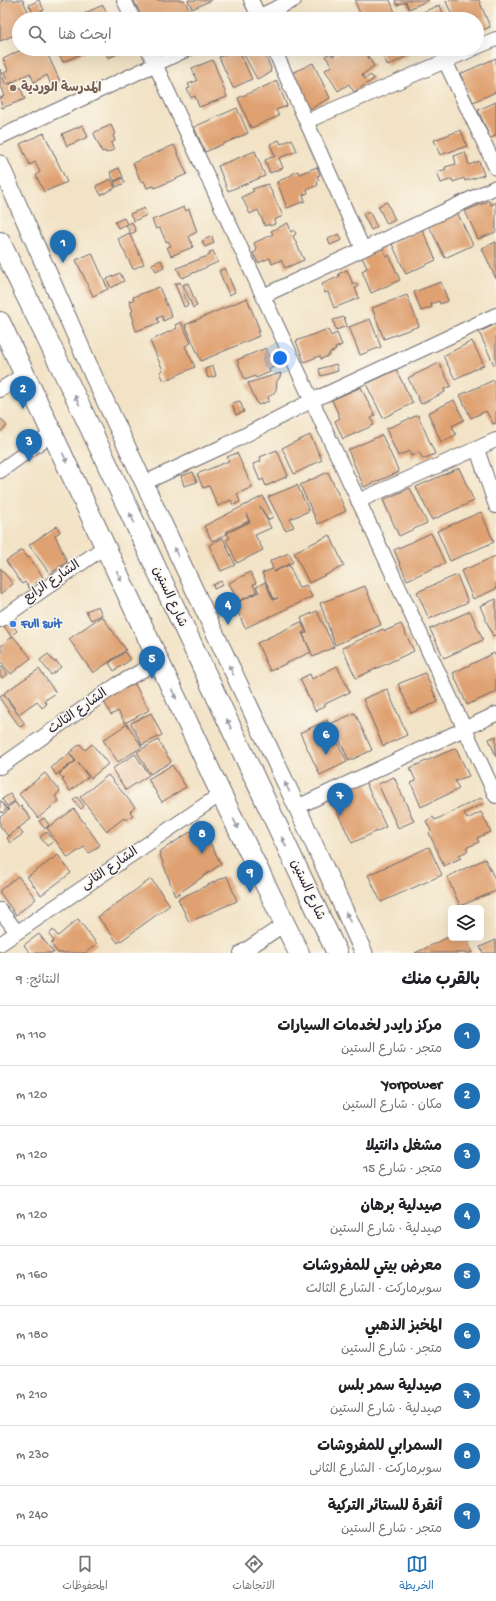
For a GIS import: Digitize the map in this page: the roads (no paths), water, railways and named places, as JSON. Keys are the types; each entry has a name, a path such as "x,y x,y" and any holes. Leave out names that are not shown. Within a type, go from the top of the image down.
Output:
{"main road":[{"name":"شارع الستين","path":"0,242 79,404 336,953"},
{"path":"0,322 106,546 220,794 298,953"}],"street":[{"path":"124,0 130,12"},
{"path":"251,0 255,12"},
{"path":"269,12 294,0"},
{"path":"484,44 496,39"},
{"path":"151,56 496,796"},
{"path":"0,137 48,116 173,56"},
{"path":"277,56 363,250"},
{"path":"307,121 457,56"},
{"path":"445,61 496,168"},
{"path":"0,164 93,375 297,807 364,953"},
{"path":"263,296 496,187"},
{"path":"144,483 224,446 312,401 496,315"},
{"path":"0,390 25,374"},
{"path":"0,471 53,433"},
{"path":"358,501 496,440"},
{"path":"477,449 496,506"},
{"name":"الشارع الرابع","path":"0,620 106,546"},
{"name":"الشارع الثالث","path":"0,767 118,684 158,661"},
{"path":"297,807 496,714"},
{"name":"الشارع الثانى","path":"0,944 220,794"},
{"path":"0,910 17,932"},
{"path":"241,953 284,924"}],"place":[{"name":"المدرسة الوردية","path":"13,88"},
{"name":"مركز رايدر لخدمات السيارات","path":"63,263"},
{"name":"Yorpower","path":"23,409"},
{"name":"مشغل دانتيلا","path":"29,462"},
{"name":"Full suit","path":"13,624"},
{"name":"صيدلية برهان","path":"228,625"},
{"name":"معرض بيتي للمفروشات","path":"152,679"},
{"name":"المخبز الذهبي","path":"326,755"},
{"name":"صيدلية سمر بلس","path":"340,816"},
{"name":"السمرابي للمفروشات","path":"202,854"},
{"name":"أنقرة للستائر التركية","path":"250,893"}]}
